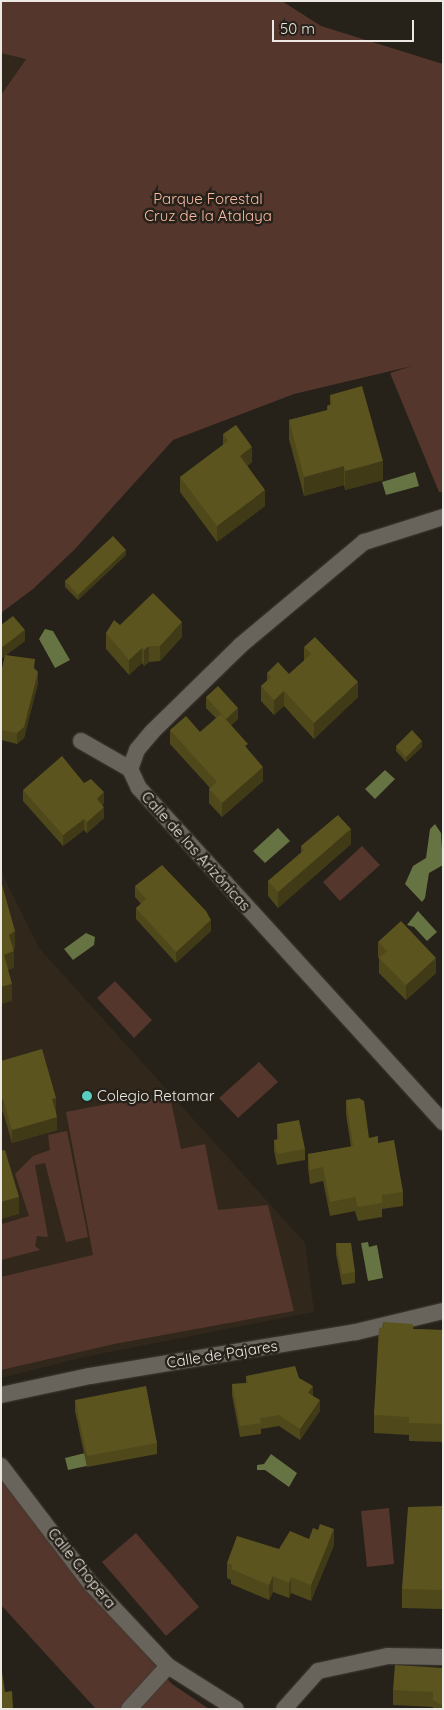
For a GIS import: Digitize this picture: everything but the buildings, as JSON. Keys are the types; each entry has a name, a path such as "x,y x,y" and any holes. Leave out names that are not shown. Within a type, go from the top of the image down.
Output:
{"street":[{"path":"81,741 130,769 137,750 152,732 240,644 364,542 443,517"},
{"name":"Calle de las Arizónicas","path":"130,769 139,788 443,1122"},
{"name":"Calle de Pajares","path":"1,1395 90,1376 356,1332 443,1311"},
{"name":"Calle Chopera","path":"1,1466 91,1584 168,1666 236,1709"},
{"path":"284,1709 318,1671 388,1656 443,1657"},
{"path":"130,1709 168,1666"}],"shaded area":[{"path":"1,53 26,58 1,95"},
{"path":"415,472 419,486 386,495 382,482"},
{"path":"45,629 53,631 70,660 55,668 39,639"},
{"path":"385,770 395,779 375,799 365,789"},
{"path":"435,824 441,833 443,865 429,873 425,898 422,902 405,884 413,866 426,858 430,829"},
{"path":"278,828 290,841 265,863 253,851"},
{"name":"Colegio Retamar","path":"1,871 39,948 305,1243 314,1312 84,1357 1,1378"},
{"path":"418,911 437,932 427,941 414,927 407,925"},
{"path":"86,933 95,937 94,945 73,960 64,949"},
{"path":"368,1242 369,1247 377,1245 383,1278 368,1281 361,1243"},
{"path":"93,1451 96,1464 68,1470 65,1458"},
{"path":"271,1454 297,1473 289,1487 265,1470 257,1470 257,1465 264,1464"}],"green space":[{"name":"Parque Forestal Cruz de la Atalaya","path":"1,1 282,1 321,26 443,64 443,492 439,492 390,373 412,366 294,394 173,440 75,549 33,589 1,613 1,95 26,59 1,53"},
{"path":"362,846 380,865 340,901 323,882"},
{"path":"115,981 152,1020 134,1038 97,998"},
{"path":"259,1062 278,1082 238,1118 219,1098"},
{"path":"169,1092 181,1149 205,1144 218,1210 268,1205 294,1311 114,1344 1,1370 1,1277 93,1255 66,1112"},
{"path":"67,1131 88,1237 66,1242 45,1163 35,1165 48,1237 37,1236 35,1246 40,1250 1,1260 2,1224 29,1216 15,1174 33,1156 50,1150 48,1135"},
{"path":"1,1474 80,1580 172,1684 209,1709 96,1709 1,1605"},
{"path":"389,1508 394,1564 367,1567 361,1511"},
{"path":"136,1533 199,1607 166,1636 102,1562"}],"place":[{"name":"Colegio Retamar","path":"87,1096"}]}
